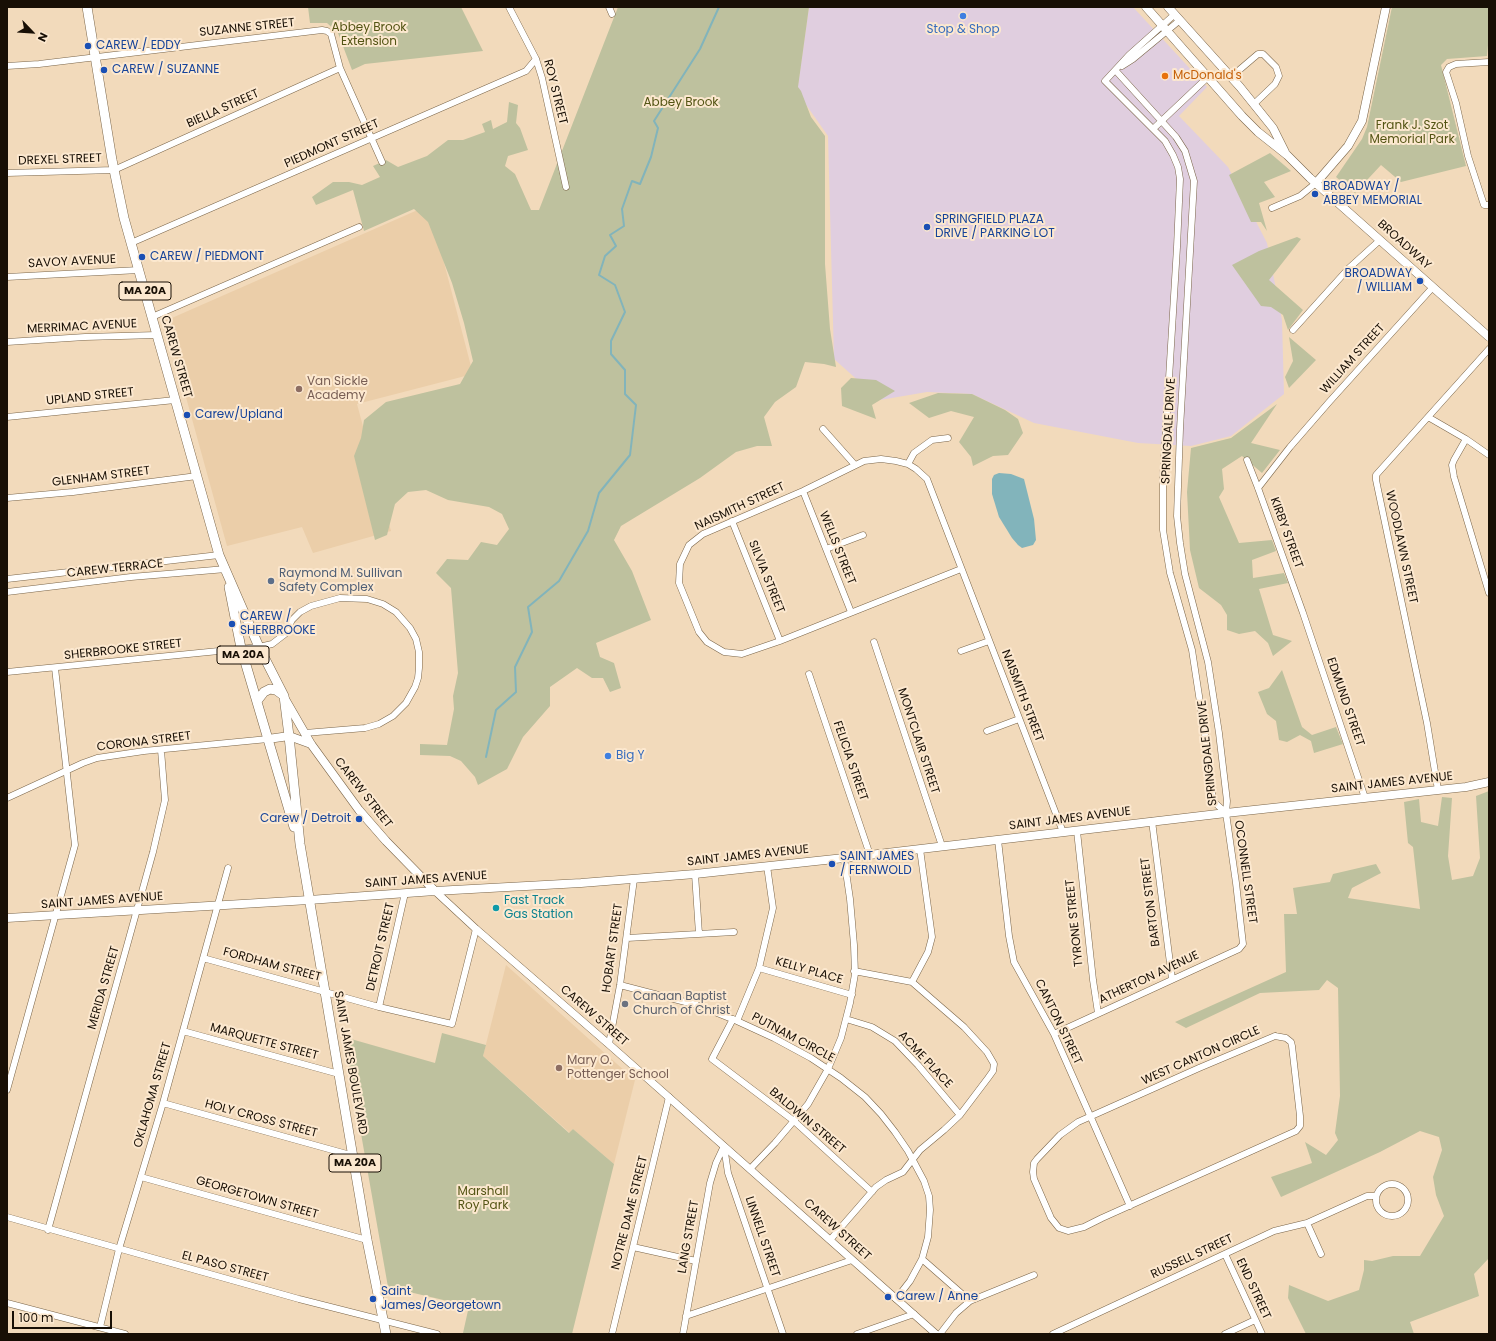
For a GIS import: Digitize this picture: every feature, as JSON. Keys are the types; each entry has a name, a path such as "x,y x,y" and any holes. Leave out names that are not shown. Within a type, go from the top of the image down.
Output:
{"main road":[{"name":"CAREW STREET","path":"87,7 114,170 124,218 220,555 259,647 311,744 359,810 386,841 434,891"},
{"name":"BROADWAY","path":"1146,7 1242,116 1489,337"},
{"name":"BROADWAY","path":"1168,7 1254,104 1273,128 1287,155"},
{"path":"1316,183 1348,146 1362,121 1386,7"},
{"name":"CAREW STREET","path":"226,570 241,648 268,739"},
{"path":"257,701 264,692 270,689 276,690 284,696"},
{"name":"SAINT JAMES BOULEVARD","path":"284,696 300,844 367,1240 386,1334"},
{"path":"268,739 289,736 311,744"},
{"name":"SAINT JAMES BOULEVARD","path":"268,739 285,799 300,844"},
{"name":"SAINT JAMES AVENUE","path":"7,918 309,900 695,874 1466,787 1489,782"}],"street":[{"name":"ROY STREET","path":"509,7 536,59 542,78 566,187"},
{"path":"609,7 612,14"},
{"path":"1116,71 1129,55 1178,17"},
{"name":"SUZANNE STREET","path":"7,66 39,64 95,56 322,30 331,34 340,68"},
{"path":"1231,77 1250,60 1260,54 1263,54 1276,67 1279,76 1275,84 1254,104"},
{"name":"PIEDMONT STREET","path":"131,243 526,71 536,59"},
{"path":"1486,205 1468,156 1456,103 1446,72 1449,67 1456,64 1489,62"},
{"path":"340,68 382,162"},
{"name":"BIELLA STREET","path":"114,170 340,68"},
{"name":"SPRINGDALE DRIVE","path":"1116,71 1176,137 1185,151 1194,181 1177,478 1177,516 1185,574 1208,662 1226,794 1226,813 1213,801 1192,650 1170,573 1163,530 1163,477 1180,202 1180,180 1178,167 1173,154 1165,141 1105,81 1116,71"},
{"path":"1154,129 1208,77"},
{"name":"DREXEL STREET","path":"7,173 114,170"},
{"path":"1272,208 1300,196 1316,183"},
{"path":"152,317 358,227"},
{"path":"1293,330 1349,268 1380,240"},
{"name":"SAVOY AVENUE","path":"7,277 139,270"},
{"name":"WILLIAM STREET","path":"1258,488 1330,401 1433,287"},
{"name":"MERRIMAC AVENUE","path":"7,342 85,336 157,335"},
{"name":"WOODLAWN STREET","path":"1438,790 1425,716 1376,475 1489,349"},
{"name":"UPLAND STREET","path":"7,418 175,400"},
{"path":"1428,417 1466,439 1489,455"},
{"path":"823,428 855,465"},
{"path":"908,464 914,452 932,440 948,438"},
{"path":"1466,439 1452,465 1454,477 1489,593"},
{"name":"NAISMITH STREET","path":"961,569 780,641 742,654 724,652 707,642 699,632 679,583 680,564 689,545 703,534 803,491 864,461 881,459 908,464 916,469 927,479 1063,832"},
{"name":"KIRBY STREET","path":"1247,460 1304,613"},
{"name":"GLENHAM STREET","path":"7,498 73,492 197,476"},
{"path":"1163,477 1177,478"},
{"name":"WELLS STREET","path":"803,491 851,612"},
{"name":"SILVIA STREET","path":"732,521 780,641"},
{"path":"826,548 863,535"},
{"name":"CAREW TERRACE","path":"7,579 220,555"},
{"name":"CAREW TERRACE","path":"7,592 131,577 226,570"},
{"path":"241,648 259,647 272,644 285,634 292,620 300,612 322,602 344,598 367,599 383,604 402,617 413,633 419,652 419,668 418,678 411,695 400,710 386,720 365,728 305,733"},
{"name":"EDMUND STREET","path":"1304,613 1365,798"},
{"path":"961,651 989,641"},
{"name":"MONTCLAIR STREET","path":"874,642 942,846"},
{"name":"SHERBROOKE STREET","path":"7,672 241,648"},
{"path":"7,1090 57,916 75,845 55,668"},
{"name":"FELICIA STREET","path":"809,674 870,855"},
{"path":"987,731 1019,719"},
{"name":"CORONA STREET","path":"7,798 67,770 97,758 268,739"},
{"name":"MERIDA STREET","path":"48,1230 153,852 165,800 161,750"},
{"name":"OCONNELL STREET","path":"1226,813 1242,935"},
{"name":"BARTON STREET","path":"1152,822 1172,979"},
{"name":"TYRONE STREET","path":"1077,830 1093,980 1098,1013"},
{"name":"CANTON STREET","path":"998,840 1009,936 1014,962 1054,1034 1130,1206"},
{"path":"912,982 928,952 932,937 920,849"},
{"path":"750,1169 808,1104 828,1069 841,1038 852,995 854,972 854,945 850,899 844,858"},
{"path":"735,1020 759,968 773,906 767,866"},
{"name":"OKLAHOMA STREET","path":"100,1327 119,1249 163,1103 228,868"},
{"path":"695,874 698,934"},
{"name":"HOBART STREET","path":"609,1044 620,985 634,879"},
{"name":"CAREW STREET","path":"434,891 936,1334"},
{"name":"DETROIT STREET","path":"379,1007 405,893"},
{"name":"FORDHAM STREET","path":"202,958 379,1007 452,1024 476,929"},
{"path":"627,938 734,932"},
{"name":"ATHERTON AVENUE","path":"1054,1034 1239,949 1243,944 1242,935"},
{"name":"KELLY PLACE","path":"759,968 852,995"},
{"path":"830,1240 880,1183 903,1172 920,1150 960,1115 993,1071 994,1064 990,1056 974,1036 952,1015 912,982 854,972"},
{"name":"PUTNAM CIRCLE","path":"620,985 697,1005 735,1020 792,1048 828,1069 859,1092 881,1114 895,1132 913,1160 924,1181 930,1210 928,1237 922,1259 910,1281 896,1299"},
{"name":"ACME PLACE","path":"846,1019 872,1027 895,1042 918,1065 960,1115"},
{"name":"BALDWIN STREET","path":"735,1020 712,1059 794,1121 872,1192"},
{"name":"MARQUETTE STREET","path":"183,1031 339,1074"},
{"name":"WEST CANTON CIRCLE","path":"1090,1117 1270,1037 1283,1037 1288,1040 1292,1046 1300,1116 1300,1126 1296,1131 1130,1206"},
{"name":"NOTRE DAME STREET","path":"612,1334 669,1097"},
{"name":"HOLY CROSS STREET","path":"163,1103 354,1156"},
{"path":"1090,1117 1078,1122 1060,1135 1034,1163 1034,1179 1051,1218 1059,1228 1064,1231 1071,1231 1084,1227 1130,1206"},
{"name":"LANG STREET","path":"683,1334 710,1184 716,1163 724,1146"},
{"name":"LINNELL STREET","path":"724,1146 728,1173 783,1334"},
{"name":"GEORGETOWN STREET","path":"141,1177 367,1240"},
{"path":"1392,1184 1397,1185 1405,1192 1407,1201 1406,1206 1399,1214 1388,1216 1379,1210 1376,1205 1376,1196 1379,1190 1383,1187 1392,1184"},
{"name":"RUSSELL STREET","path":"1053,1334 1274,1231 1307,1223 1367,1196 1376,1196"},
{"name":"EL PASO STREET","path":"7,1217 48,1230 299,1299 437,1334"},
{"path":"1307,1223 1321,1254"},
{"path":"633,1247 696,1261"},
{"name":"END STREET","path":"1225,1254 1262,1334"},
{"path":"922,1259 970,1301"},
{"path":"686,1316 852,1260"},
{"path":"940,1334 956,1313 970,1301 1034,1275"},
{"path":"7,1303 125,1334"},
{"path":"857,1334 914,1314"},
{"path":"1225,1334 1255,1320"}],"shaded area":[{"path":"809,7 1133,7 1207,87 1179,116 1228,167 1267,243 1282,320 1284,394 1231,436 1191,446 1138,443 1034,423 972,394 927,392 880,400 834,359 828,136 797,92"},
{"name":"Van Sickle Academy","path":"429,205 473,374 357,404 391,531 313,553 302,527 227,546 165,321"},
{"name":"Mary O. Pottenger School","path":"506,965 635,1080 614,1164 573,1129 570,1133 483,1056"}],"green space":[{"name":"Abbey Brook Extension","path":"308,7 461,7 483,51 365,64 352,70 338,33 327,23 310,23"},
{"path":"618,7 809,7 798,87 811,117 825,136 825,264 830,329 836,367 805,362 796,387 775,402 764,417 772,446 757,446 736,452 700,478 621,526 614,540 632,571 651,620 596,643 600,657 614,663 621,688 610,692 603,678 592,678 577,668 550,687 550,706 523,737 507,769 478,785 475,777 461,761 450,756 420,755 420,744 447,745 454,709 453,696 458,673 451,588 436,573 447,559 468,560 481,542 497,545 509,529 502,514 489,507 448,500 426,490 408,492 395,504 387,535 375,540 354,456 361,438 364,420 386,402 460,384 473,361 464,323 452,283 428,222 414,209 364,231 353,190 316,205 312,197 333,182 349,182 362,185 380,177 373,166 386,160 398,167 427,156 448,140 463,140 485,132 482,124 491,120 493,129 507,122 509,102 518,105 516,123 520,128 528,150 508,156 505,166 515,174 531,210 539,210"},
{"name":"Frank J. Szot Memorial Park","path":"1392,7 1489,7 1487,56 1447,59 1441,65 1466,166 1401,182 1381,165 1355,193 1336,177 1362,139 1367,127"},
{"path":"1270,153 1291,171 1264,182 1275,197 1259,203 1267,231 1261,222 1251,222 1229,175"},
{"path":"1297,237 1301,239 1269,280 1303,310 1288,330 1283,315 1271,307 1261,306 1232,265 1259,251"},
{"path":"1289,337 1316,360 1289,388 1285,377 1293,361"},
{"path":"851,378 876,380 895,391 872,405 876,419 842,406 841,388"},
{"path":"938,393 972,394 1005,410 1018,419 1023,433 1008,455 993,456 973,466 971,457 959,442 974,417 951,411 929,418 909,403"},
{"path":"1277,404 1251,443 1280,450 1262,473 1242,456 1222,469 1224,489 1219,497 1239,543 1272,540 1276,551 1252,560 1253,578 1284,573 1288,583 1259,589 1273,635 1292,641 1273,656 1268,643 1255,631 1239,634 1227,630 1227,615 1221,605 1199,588 1190,550 1187,492 1191,448 1231,438"},
{"path":"1282,670 1302,727 1312,735 1336,727 1343,744 1314,753 1311,741 1300,735 1287,742 1279,740 1276,721 1267,714 1258,692 1269,688"},
{"path":"1489,791 1489,1258 1474,1274 1479,1296 1410,1322 1414,1334 1306,1334 1288,1298 1289,1285 1328,1301 1359,1290 1364,1270 1364,1260 1372,1261 1393,1256 1420,1256 1444,1216 1436,1195 1433,1177 1442,1150 1439,1137 1420,1131 1380,1152 1281,1197 1271,1177 1312,1163 1305,1142 1326,1155 1338,1140 1335,1133 1340,1096 1338,988 1327,980 1319,990 1260,993 1186,1028 1175,1022 1286,972 1284,914 1297,914 1293,888 1330,882 1333,874 1376,864 1381,873 1352,888 1348,898 1420,909 1413,847 1408,843 1404,802 1419,799 1421,822 1438,826 1442,797 1452,798 1448,856 1452,880 1473,876 1480,858 1476,796"},
{"name":"Marshall Roy Park","path":"442,1033 486,1045 483,1056 569,1133 573,1129 614,1164 572,1334 463,1333 469,1306 388,1287 344,1037 435,1063"}],"water":[{"path":"999,473 1011,474 1024,479 1034,519 1036,540 1033,545 1022,548 1018,545 999,517 992,494 992,479 994,475"}],"waterway":[{"name":"Abbey Brook","path":"486,757 496,710 516,692 515,667 532,632 528,607 559,581 588,531 599,493 630,455 636,405 625,394 625,370 611,354 611,341 625,312 615,285 599,275 605,256 616,246 610,235 624,226 622,209 632,181 640,184 651,157 658,128 654,121 700,49 719,7"}],"place":[{"name":"Stop & Shop","path":"963,16"},
{"name":"CAREW / EDDY","path":"88,46"},
{"name":"CAREW / SUZANNE","path":"104,70"},
{"name":"McDonald's","path":"1165,76"},
{"name":"BROADWAY / ABBEY MEMORIAL","path":"1315,194"},
{"name":"SPRINGFIELD PLAZA DRIVE / PARKING LOT","path":"927,227"},
{"name":"CAREW / PIEDMONT","path":"142,257"},
{"name":"BROADWAY / WILLIAM","path":"1420,281"},
{"name":"Van Sickle Academy","path":"299,389"},
{"name":"Carew/Upland","path":"187,415"},
{"name":"Raymond M. Sullivan Safety Complex","path":"271,581"},
{"name":"CAREW / SHERBROOKE","path":"232,624"},
{"name":"Big Y","path":"608,756"},
{"name":"Carew / Detroit","path":"359,819"},
{"name":"SAINT JAMES / FERNWOLD","path":"832,864"},
{"name":"Fast Track Gas Station","path":"496,908"},
{"name":"Canaan Baptist Church of Christ","path":"625,1004"},
{"name":"Mary O. Pottenger School","path":"559,1068"},
{"name":"Carew / Anne","path":"888,1297"},
{"name":"Saint James/Georgetown","path":"373,1299"}]}
